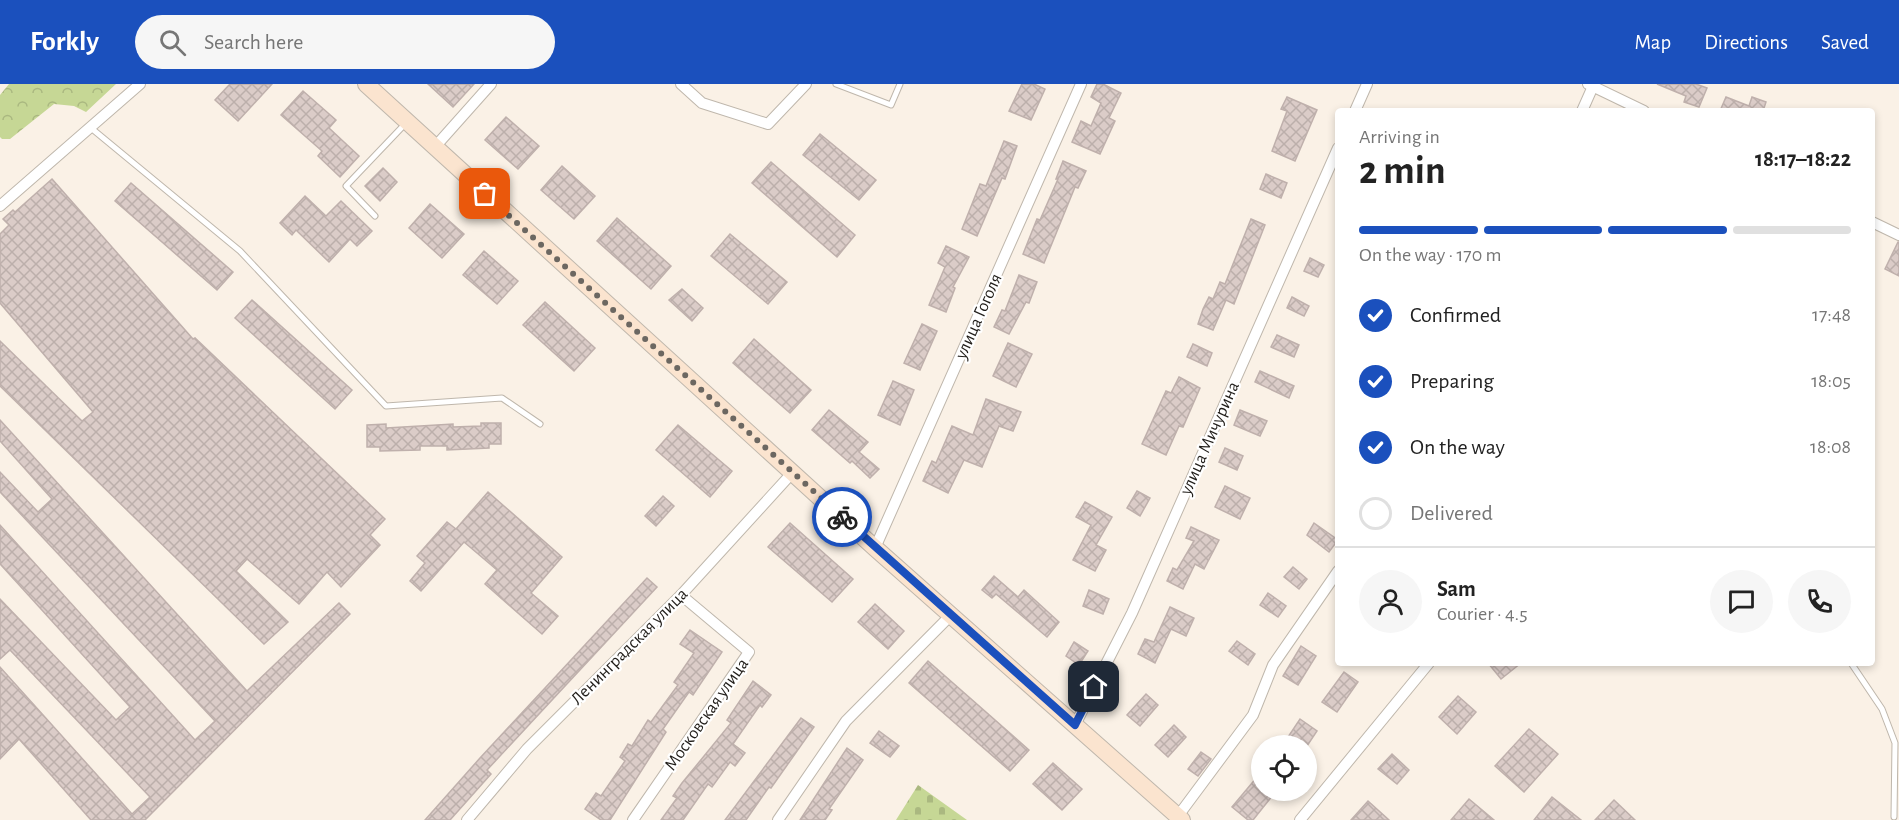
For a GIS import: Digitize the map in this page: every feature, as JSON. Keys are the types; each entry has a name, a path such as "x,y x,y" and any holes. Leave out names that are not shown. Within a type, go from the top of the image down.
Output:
{"main road":[{"path":"366,84 875,548 1180,818"}],"street":[{"path":"0,206 140,84"},
{"path":"434,148 491,84"},
{"path":"681,84 702,103 768,124 807,84"},
{"name":"улица Гоголя","path":"875,548 1081,84"},
{"path":"1355,108 1366,84"},
{"path":"1583,108 1592,85 1638,108"},
{"name":"улица Мичурина","path":"1075,725 1132,613 1335,155"},
{"path":"1875,223 1899,235"},
{"name":"Ленинградская улица","path":"466,820 527,748 681,595 793,472"},
{"path":"1180,818 1253,715 1273,665 1335,576"},
{"name":"Московская улица","path":"633,820 749,652 681,595"},
{"path":"778,820 846,721 951,615"},
{"path":"1300,820 1427,666"}],"lane":[{"path":"836,84 891,105 900,84"},
{"path":"375,216 346,186 407,122"},
{"path":"90,127 240,251 386,406 502,398 540,424"},
{"path":"1853,666 1882,709 1895,743 1894,817"}],"green space":[{"path":"9,84 116,84 86,112 74,106 54,104 10,139 2,139 0,137 0,95"},
{"path":"918,785 967,820 896,820"}],"building":[{"path":"230,84 272,84 238,121 215,100"},
{"path":"428,84 474,84 453,107"},
{"path":"1022,84 1034,84 1045,89 1031,120 1009,111"},
{"path":"1097,84 1103,84 1121,93 1109,118 1115,121 1100,154 1072,142 1081,121 1091,126 1101,103 1091,97"},
{"path":"1657,84 1696,84 1707,88 1699,107 1684,102 1686,96"},
{"path":"303,91 336,120 329,128 359,156 340,177 318,156 322,151 281,115"},
{"path":"1287,97 1317,110 1295,161 1272,151 1287,111 1281,109"},
{"path":"1726,97 1749,106 1752,97 1766,102 1764,108 1721,108"},
{"path":"506,117 539,146 518,169 485,140"},
{"path":"820,134 876,180 859,200 803,155"},
{"path":"1004,141 1017,146 1005,179 1002,178 977,236 962,229 980,184 986,186"},
{"path":"1063,161 1086,171 1078,188 1075,187 1044,263 1023,254 1037,219 1040,220 1058,179 1056,179"},
{"path":"771,162 855,235 837,257 752,183"},
{"path":"562,166 595,196 574,219 541,190"},
{"path":"383,168 397,182 380,201 365,186"},
{"path":"1266,174 1287,183 1281,198 1260,189"},
{"path":"52,179 193,339 195,338 385,519 370,535 380,545 341,587 327,572 299,604 247,559 236,571 288,622 264,644 0,386 0,341 82,421 93,412 0,303 0,234 9,225 3,219 13,210 15,212"},
{"path":"131,183 233,272 217,290 115,201"},
{"path":"305,196 326,216 341,201 372,231 357,246 350,239 329,262 296,230 292,235 280,223"},
{"path":"430,204 464,234 442,258 409,228"},
{"path":"617,218 671,266 651,289 597,241"},
{"path":"1251,219 1265,225 1234,304 1226,300 1213,330 1198,324 1209,297 1213,299 1220,282 1225,284"},
{"path":"730,234 787,282 768,304 711,256"},
{"path":"1899,242 1899,276 1885,269"},
{"path":"946,246 969,257 953,287 955,288 946,312 929,305 945,267 938,263"},
{"path":"484,251 518,281 497,304 463,275"},
{"path":"1310,258 1324,265 1318,277 1304,271"},
{"path":"1019,275 1037,282 1029,303 1026,302 1009,334 994,327 1002,310 1005,311"},
{"path":"682,289 703,308 692,321 669,300"},
{"path":"1292,297 1309,306 1304,316 1287,308"},
{"path":"252,300 352,390 335,409 235,318"},
{"path":"545,302 595,348 574,371 523,325"},
{"path":"922,324 937,331 920,370 904,363"},
{"path":"1277,335 1299,345 1294,357 1271,347"},
{"path":"754,339 811,390 790,413 733,363"},
{"path":"1008,343 1032,354 1016,387 993,376"},
{"path":"1193,344 1212,353 1207,366 1187,357"},
{"path":"1260,371 1294,386 1289,398 1255,382"},
{"path":"1179,377 1200,388 1183,427 1179,426 1166,455 1142,444 1166,391 1171,393"},
{"path":"893,381 914,390 900,425 878,415"},
{"path":"986,399 1021,412 1013,431 999,426 982,467 964,460 948,493 923,481 932,461 936,463 952,426 973,435"},
{"path":"829,410 868,442 859,452 879,469 870,478 812,430"},
{"path":"1240,410 1267,421 1260,436 1234,425"},
{"path":"0,420 247,691 339,603 350,614 145,820 91,820 19,739 0,759 0,667 132,814 150,797 10,650 0,659 0,599 116,720 130,707 0,564 0,525 195,740 215,721 0,492 0,472 38,512 52,499 0,441"},
{"path":"481,423 501,423 501,444 489,444 489,448 447,450 447,446 420,446 420,450 380,451 380,447 367,447 367,425 386,424 386,428 453,424 453,427 481,426"},
{"path":"678,425 732,471 710,497 656,450"},
{"path":"1225,448 1243,456 1237,470 1219,462"},
{"path":"1225,486 1250,498 1240,519 1215,507"},
{"path":"1137,491 1150,498 1140,516 1127,508"},
{"path":"488,492 562,557 531,593 558,616 542,634 485,584 497,570 464,542 421,591 410,581 425,563 417,556 447,522 456,529"},
{"path":"663,496 674,506 656,526 645,516"},
{"path":"1085,502 1112,517 1096,545 1106,550 1095,571 1073,560 1091,525 1076,517"},
{"path":"790,523 853,579 832,602 768,547"},
{"path":"1314,523 1335,538 1335,544 1329,552 1307,535"},
{"path":"1191,527 1219,540 1204,569 1195,564 1183,589 1167,581 1173,568 1177,570 1194,541 1186,538"},
{"path":"1293,567 1307,579 1299,589 1284,577"},
{"path":"994,576 1018,597 1024,590 1059,622 1047,637 996,594 992,598 982,590"},
{"path":"647,578 657,587 487,770 491,774 450,820 425,820 480,758"},
{"path":"1089,590 1109,599 1103,614 1083,606"},
{"path":"1268,593 1286,606 1278,617 1260,605"},
{"path":"875,604 904,631 888,649 858,622"},
{"path":"1170,607 1194,618 1186,636 1171,629 1155,663 1138,654 1145,639 1154,642"},
{"path":"690,630 722,652 693,695 689,692 663,729 666,732 610,820 601,820 585,809 596,793 601,796 625,761 620,757 628,744 632,746 648,720 651,722 678,685 674,682 694,653 680,644"},
{"path":"1237,641 1255,654 1248,665 1229,651"},
{"path":"1074,642 1088,651 1079,665 1066,656"},
{"path":"1301,646 1316,656 1298,685 1283,676"},
{"path":"928,661 1029,750 1010,771 909,683"},
{"path":"1490,666 1517,666 1501,679"},
{"path":"1344,672 1358,682 1337,712 1322,702"},
{"path":"753,681 771,695 762,707 760,705 733,744 745,753 735,766 730,762 712,787 708,784 683,820 661,820 677,798 673,796 682,783 731,723 727,720"},
{"path":"1146,694 1158,705 1140,726 1127,715"},
{"path":"1458,696 1476,712 1457,734 1439,717"},
{"path":"801,718 814,727 771,788 769,787 746,820 725,820"},
{"path":"1300,719 1317,731 1314,735 1289,735"},
{"path":"1174,725 1186,737 1168,757 1155,745"},
{"path":"1529,729 1558,754 1524,792 1495,766"},
{"path":"879,731 899,746 890,757 870,743"},
{"path":"847,748 863,760 829,809 832,810 825,820 800,820"},
{"path":"1201,752 1211,759 1198,776 1188,769"},
{"path":"1392,754 1409,770 1397,784 1378,769"},
{"path":"1053,763 1082,789 1062,810 1033,784"},
{"path":"1251,784 1251,801 1268,801 1253,820 1248,820 1232,807"},
{"path":"1552,797 1581,820 1534,820"},
{"path":"1469,799 1494,820 1451,820"},
{"path":"1614,800 1635,820 1595,820"},
{"path":"1368,801 1389,820 1351,820"}],"way so far":[{"path":"485,194 842,517"}],"route":[{"path":"842,517 1075,725 1094,687"}]}
